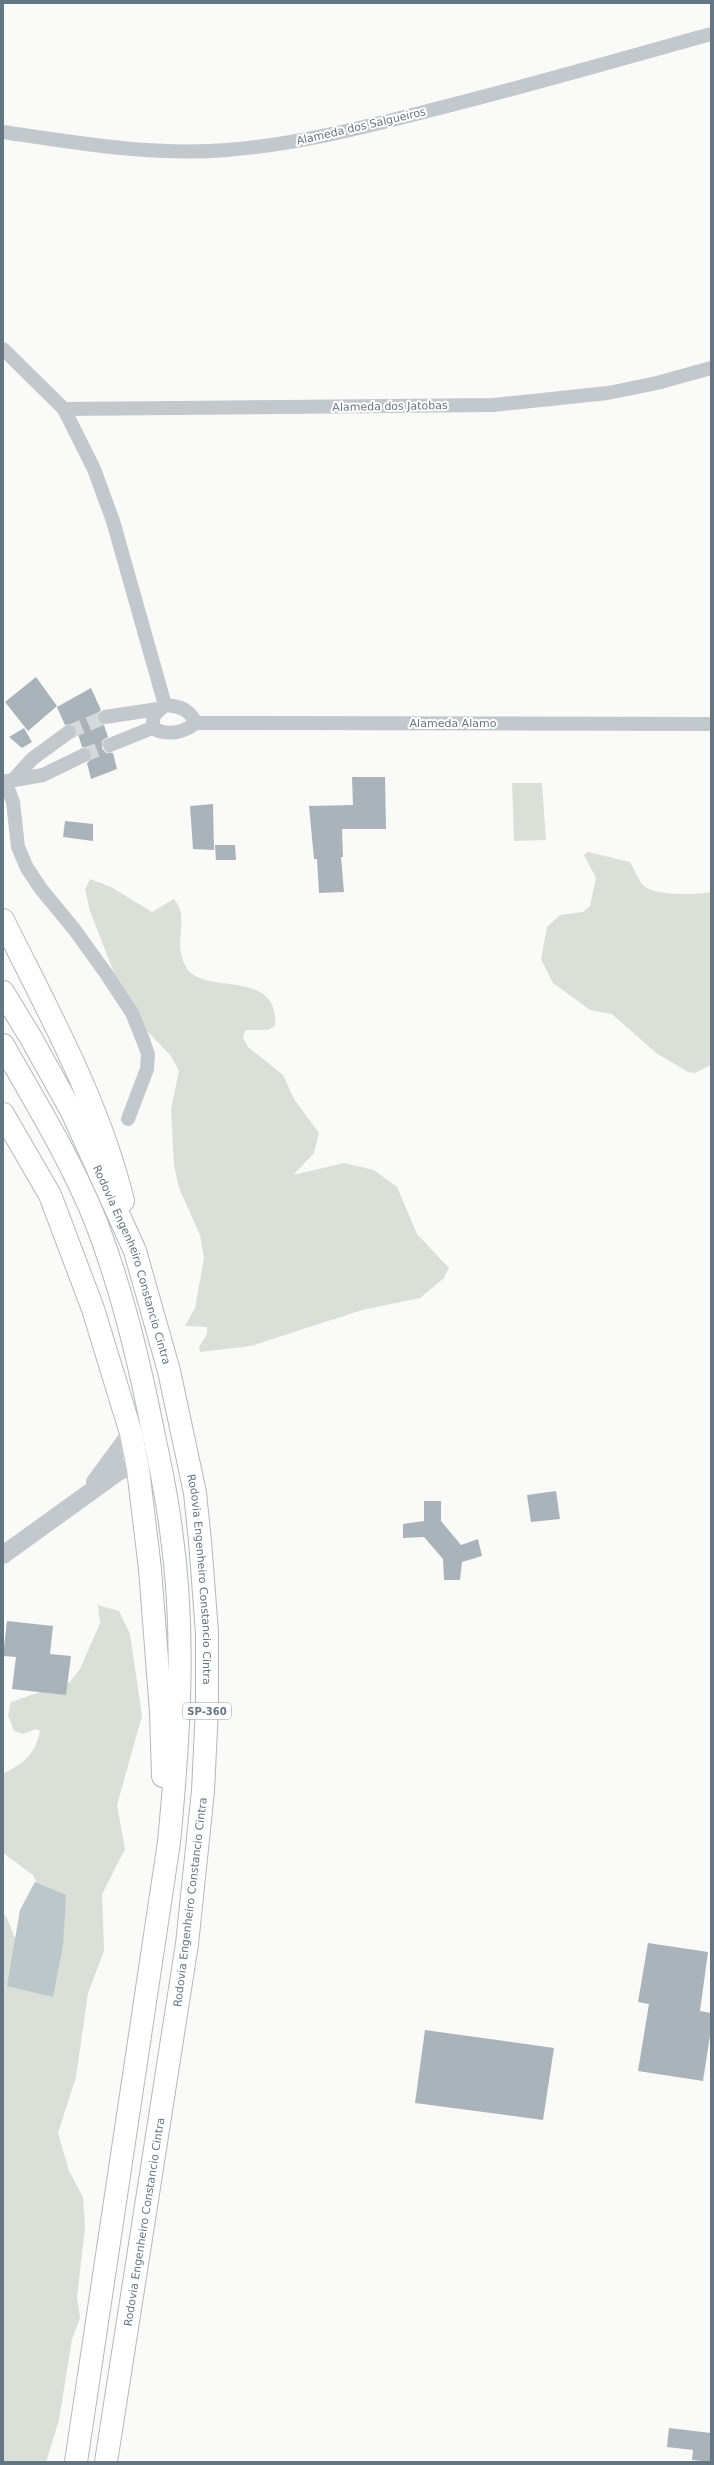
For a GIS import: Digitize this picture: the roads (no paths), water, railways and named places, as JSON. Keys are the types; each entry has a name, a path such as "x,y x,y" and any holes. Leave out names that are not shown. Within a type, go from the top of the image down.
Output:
{"highway":[{"path":"3,920 31,972 100,1128 115,1171 135,1251"},
{"name":"Rodovia Engenheiro Constancio Cintra","path":"3,992 31,1038 72,1112 135,1251 169,1370 195,1493 207,1633 207,1707 203,1791 187,1944 106,2462"},
{"name":"Rodovia Engenheiro Constancio Cintra","path":"3,1045 66,1158 95,1222 121,1298 139,1365 158,1457 171,1530 178,1602 180,1696 177,1765 169,1842 76,2462"},
{"path":"3,1114 50,1195 93,1309 131,1433 138,1469 155,1625 161,1712 163,1812 169,1842"}],"street":[{"name":"Alameda dos Salgueiros","path":"3,132 92,145 166,151 226,151 275,145 360,128 507,91 711,34"},
{"path":"3,349 64,409 94,469 113,521 162,707"},
{"name":"Alameda dos Jatobas","path":"64,409 493,405 608,393 657,383 711,368"},
{"path":"105,717 162,707 179,706 187,710 196,723"},
{"path":"110,745 152,728 152,720 162,707"},
{"name":"Alameda Alamo","path":"152,728 159,732 179,732 196,723 711,724"},
{"path":"7,781 32,759 69,732"},
{"path":"7,781 43,775 84,755"},
{"path":"7,781 13,802 18,847 27,868 41,889 74,928 105,972 132,1013 143,1040 148,1054 147,1069 128,1119"},
{"path":"87,1493 131,1433"},
{"path":"3,1555 87,1493 124,1468 138,1469"}],"tunnel":[{"path":"69,732 105,717"},
{"path":"84,755 110,745"}]}
